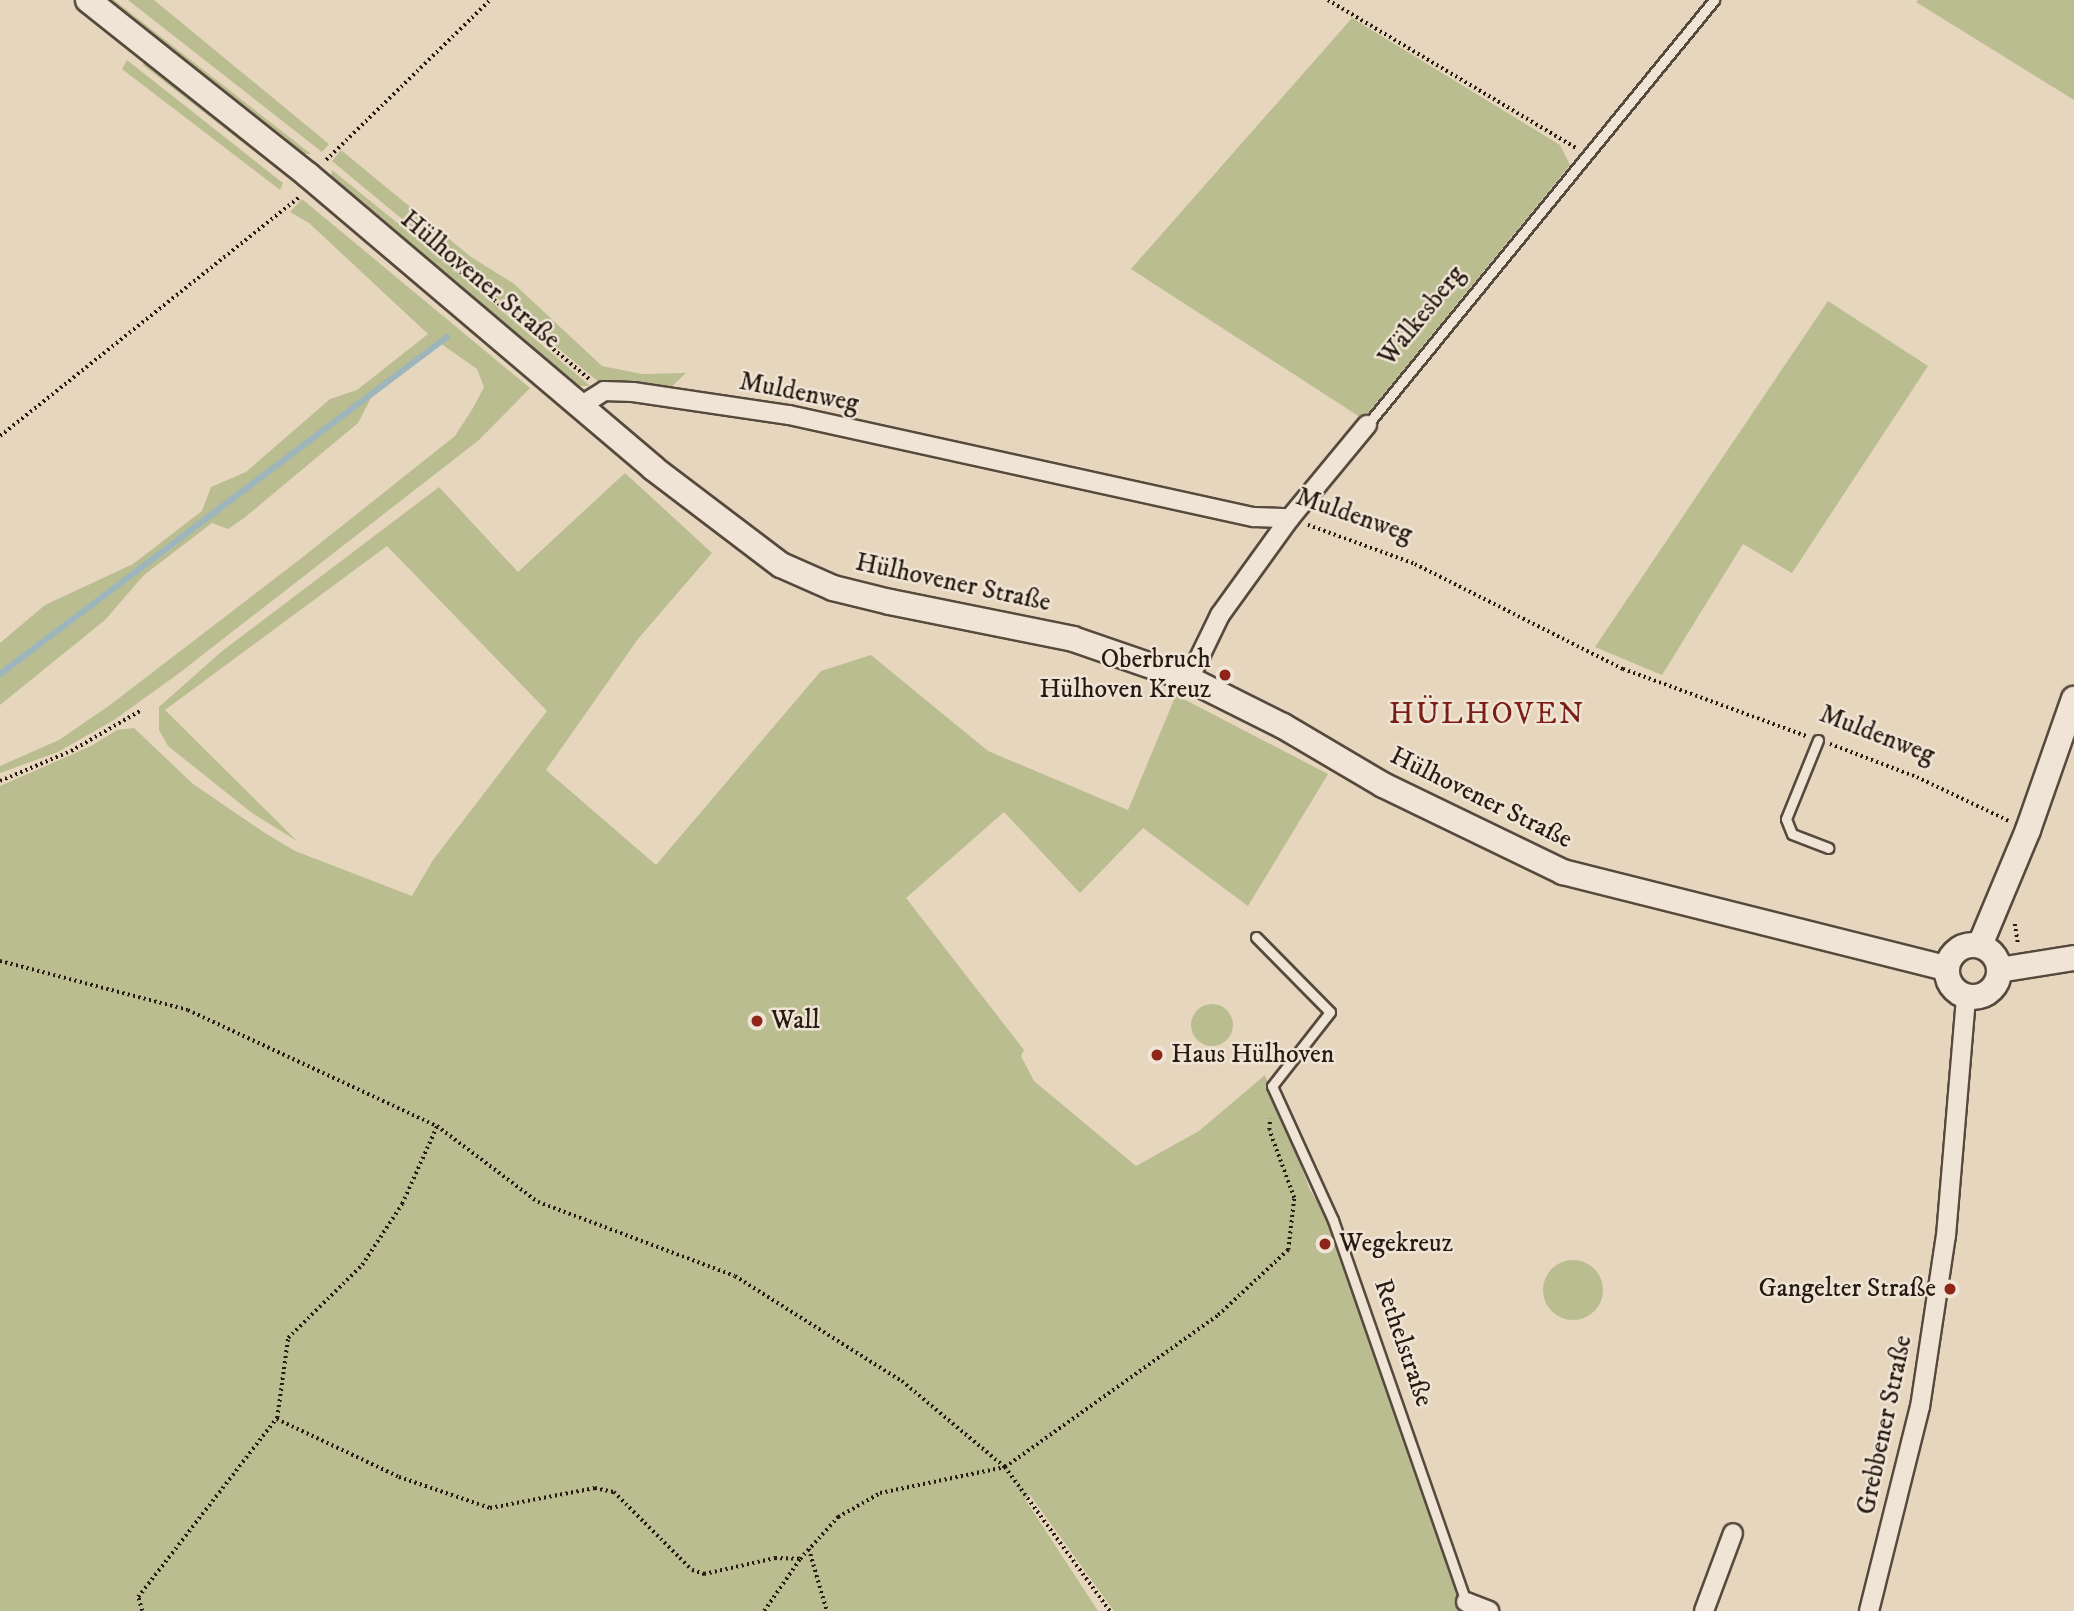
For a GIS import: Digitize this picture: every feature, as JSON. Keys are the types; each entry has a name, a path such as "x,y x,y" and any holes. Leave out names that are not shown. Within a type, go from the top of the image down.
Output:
{"main road":[{"name":"Hülhovener Straße","path":"88,0 304,172 732,532 781,565 844,591 1073,639 1189,679 1283,726 1383,785 1563,872 1947,968"},
{"path":"1980,945 2028,830 2074,699"},
{"path":"1980,945 1994,954 2000,970 1990,992 1966,997 1951,986 1947,968 1958,949 1980,945"},
{"path":"2000,970 2074,958"}],"street":[{"path":"582,405 604,391"},
{"name":"Muldenweg","path":"604,391 789,415 1254,517 1290,518"},
{"name":"Wälkesberg","path":"1189,679 1220,615 1290,518 1367,425"},
{"name":"Grebbener Straße","path":"1869,1611 1920,1407 1947,1236 1966,997"},
{"path":"1704,1611 1733,1533"},
{"path":"1468,1607 1489,1611"}],"lane":[{"name":"Wälkesberg","path":"1367,425 1714,0"},
{"path":"1818,740 1786,819 1792,834 1828,848"},
{"path":"1256,937 1329,1012 1272,1086"},
{"name":"Rethelstraße","path":"1272,1086 1333,1220 1468,1607"}],"path":[{"path":"337,169 326,160 490,0"},
{"path":"1328,0 1588,155"},
{"path":"0,436 284,211 303,193 304,172"},
{"path":"412,231 604,391"},
{"name":"Muldenweg","path":"1290,518 1415,564 1623,669 1917,777 2028,830"},
{"path":"0,781 71,751 140,711"},
{"path":"2016,915 2018,945 2031,947"},
{"path":"0,961 188,1010 437,1126 538,1202 735,1276 902,1381 1006,1467 1110,1611"},
{"path":"764,1611 800,1559 838,1517 880,1493 1006,1467 1218,1315 1288,1250 1294,1198 1269,1130 1272,1086"},
{"path":"142,1611 138,1597 277,1419 289,1338 362,1265 402,1203 437,1126"},
{"path":"277,1419 399,1477 490,1508 595,1488 614,1492 692,1570 704,1574 775,1558 800,1559"},
{"path":"809,1549 827,1611"}],"green space":[{"path":"106,0 114,0 311,154 301,154"},
{"path":"128,0 154,0 329,144 322,152"},
{"path":"2074,0 2074,100 1916,2"},
{"path":"1352,18 1560,145 1570,165 1363,419 1131,269"},
{"path":"127,60 283,183 280,190 122,69"},
{"path":"144,60 288,173 287,177 143,65"},
{"path":"341,150 471,257 513,283 602,366 642,374 686,373 671,387 600,383 332,161"},
{"path":"332,170 590,386 579,386 331,177"},
{"path":"302,199 530,388 479,440 178,674 114,720 58,752 0,773 0,766 59,740 110,705 299,560 455,436 473,408 484,387 477,369 440,343 371,398 358,423 244,518 228,529 212,523 144,575 105,620 0,705 0,643 45,605 133,564 202,511 211,487 246,472 330,399 357,390 428,334 309,223 290,212"},
{"path":"1828,301 1928,366 1792,573 1743,544 1662,675 1595,647"},
{"path":"625,473 712,553 638,639 546,770 656,865 821,671 871,655 988,751 1128,810 1176,695 1328,774 1248,906 1143,828 1080,893 1004,812 906,898 1024,1050 1021,1056 1034,1081 1136,1166 1199,1131 1265,1075 1310,1190 1328,1218 1462,1611 1114,1611 1030,1495 1025,1499 1098,1611 0,1611 0,786 91,746 117,730 134,728 193,784 265,833 295,851 412,896 433,860 547,711 387,546 165,710 297,841 252,813 168,746 159,730 159,707 221,652 439,487 518,572"},
{"path":"1212,1004 1227,1010 1233,1025 1227,1040 1212,1046 1197,1040 1191,1025 1197,1010"},
{"path":"1573,1260 1594,1269 1603,1290 1594,1311 1573,1320 1552,1311 1543,1290 1552,1269"}],"waterway":[{"path":"0,674 447,337"}],"place":[{"name":"Oberbruch Hülhoven Kreuz","path":"1225,675"},
{"name":"Wall","path":"757,1021"},
{"name":"Haus Hülhoven","path":"1157,1055"},
{"name":"Wegekreuz","path":"1325,1244"},
{"name":"Gangelter Straße","path":"1950,1289"}],"district":[{"name":"HÜLHOVEN","path":"1487,715"}]}
